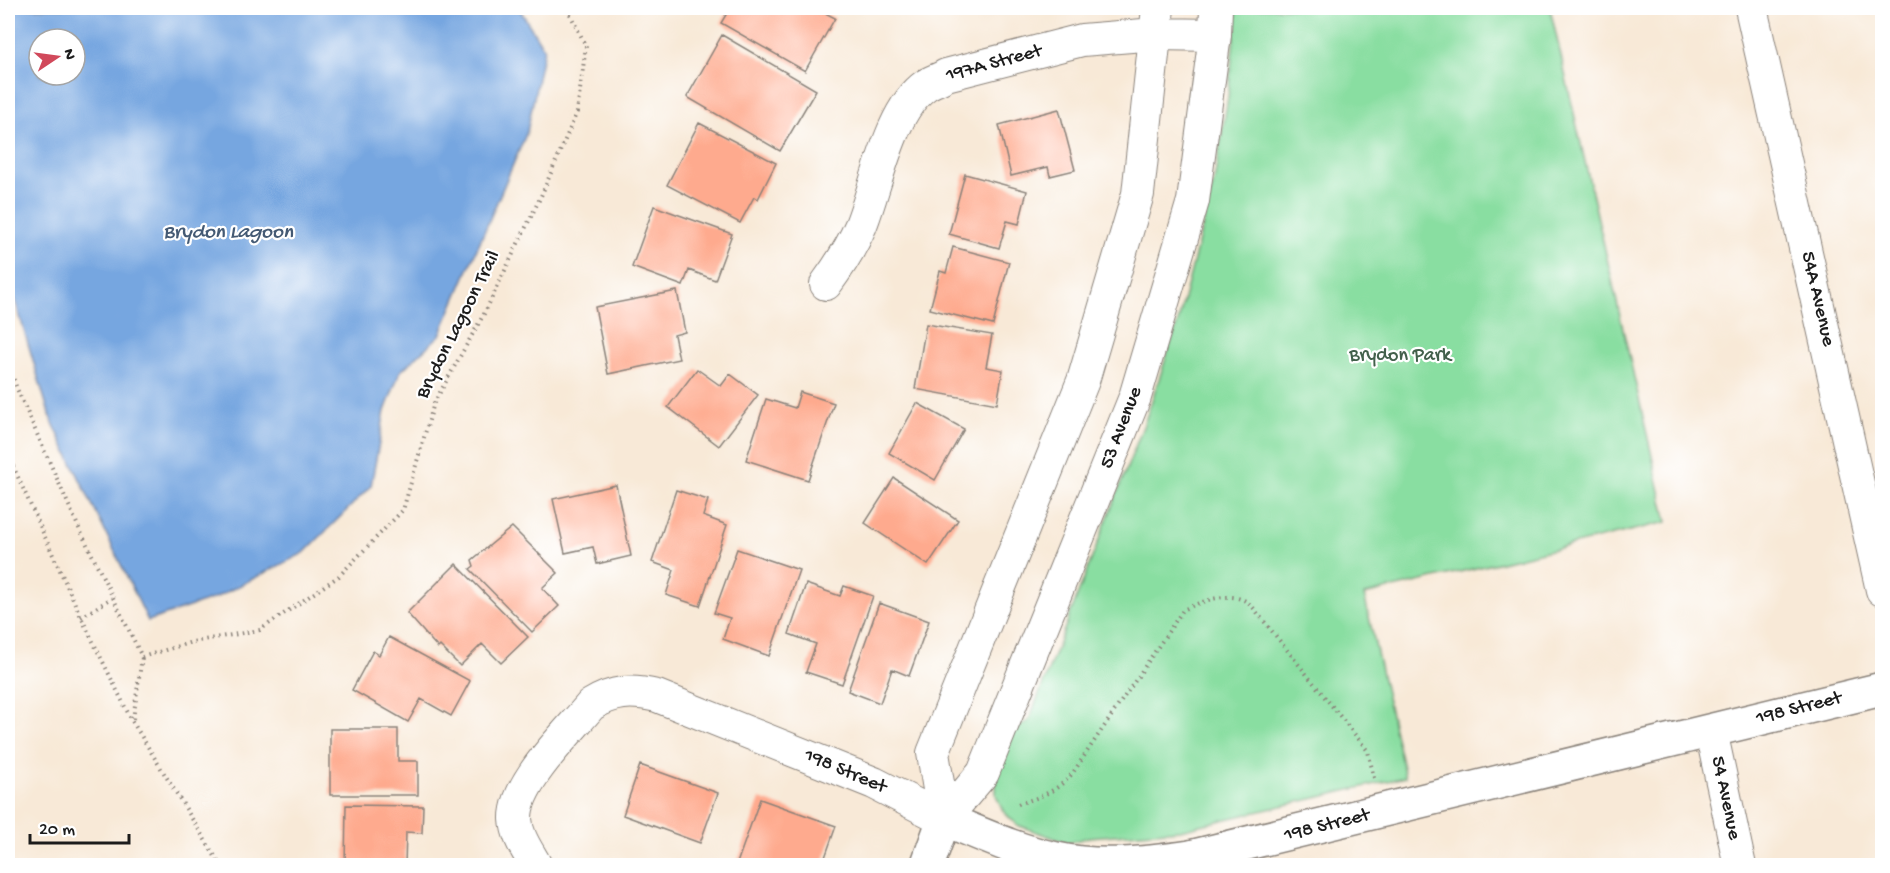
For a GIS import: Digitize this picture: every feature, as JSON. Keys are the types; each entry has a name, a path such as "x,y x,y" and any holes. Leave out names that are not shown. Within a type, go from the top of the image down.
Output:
{"street":[{"name":"54A Avenue","path":"1751,8 1882,590"},
{"name":"197A Street","path":"826,284 852,245 900,120 910,100 926,85 946,75 1157,20 1216,21"},
{"name":"53 Avenue","path":"944,819 933,753 1083,381 1138,194 1157,20"},
{"name":"53 Avenue","path":"927,866 944,819 983,773 1135,397 1193,201 1216,21"},
{"name":"198 Street","path":"536,866 520,840 516,820 518,803 525,787 591,705 605,696 621,692 636,691 657,696 874,783 944,819 1013,847 1058,860 1091,864 1124,864 1218,852 1882,689"},
{"name":"54 Avenue","path":"1711,731 1740,866"}],"path":[{"name":"Brydon Lagoon Trail","path":"142,657 192,642 261,630 339,576 403,510 434,403 484,312 541,196 577,112 586,46 567,8"},
{"path":"8,362 17,389 112,598 142,657 132,721"},
{"path":"8,455 81,617 132,721 221,866"},
{"path":"81,617 112,598"},
{"path":"1018,804 1046,796 1072,774 1183,609 1202,601 1236,598 1246,602 1263,620 1368,751 1382,812"}],"green space":[{"name":"Brydon Park","path":"1237,8 1550,8 1667,522 1364,595 1405,777 1180,830 1089,837 1068,843 1017,825 1003,811 996,795 996,777 1013,731 1029,720 1144,424 1178,322 1214,181 1228,97"}],"water":[{"name":"Brydon Lagoon","path":"8,8 519,8 544,49 527,132 440,335 400,372 385,411 371,486 304,553 215,598 148,621 50,417 8,277"}],"building":[{"path":"730,8 816,8 835,18 805,71 721,23"},
{"path":"722,35 816,90 780,151 687,97"},
{"path":"1059,109 1075,170 1050,176 1048,167 1011,176 999,125"},
{"path":"699,123 776,163 758,199 754,197 740,223 667,185"},
{"path":"965,174 1027,191 1019,224 1007,221 999,248 949,234"},
{"path":"654,206 732,234 715,280 689,270 683,286 632,267"},
{"path":"953,247 1009,262 993,325 930,309 940,271 946,273"},
{"path":"677,291 685,332 674,335 679,359 608,374 595,307"},
{"path":"926,324 992,335 986,367 1003,370 997,404 915,389"},
{"path":"697,369 721,386 730,374 758,395 719,446 668,407"},
{"path":"800,392 834,403 808,480 746,460 766,399 795,408"},
{"path":"917,403 964,429 935,480 889,453"},
{"path":"894,478 958,520 928,565 865,523"},
{"path":"616,485 631,556 597,564 593,547 565,553 553,499"},
{"path":"676,490 708,500 703,516 727,525 700,606 666,595 674,570 652,562"},
{"path":"512,527 558,573 542,588 559,606 532,632 470,569 474,566 472,560"},
{"path":"737,549 799,570 769,656 723,639 730,618 714,613"},
{"path":"456,564 528,637 501,663 482,644 460,666 440,646 438,648 407,613"},
{"path":"806,584 840,596 844,586 873,596 842,684 806,672 816,644 789,634"},
{"path":"879,603 929,621 909,676 892,669 880,703 848,691"},
{"path":"389,637 470,681 451,716 421,699 408,722 352,690 373,651 379,655"},
{"path":"330,729 398,729 398,761 418,761 418,795 330,795"},
{"path":"640,765 718,793 700,843 623,815"},
{"path":"760,799 836,826 822,866 736,866"},
{"path":"346,805 423,806 422,833 406,832 405,866 345,866"}]}
